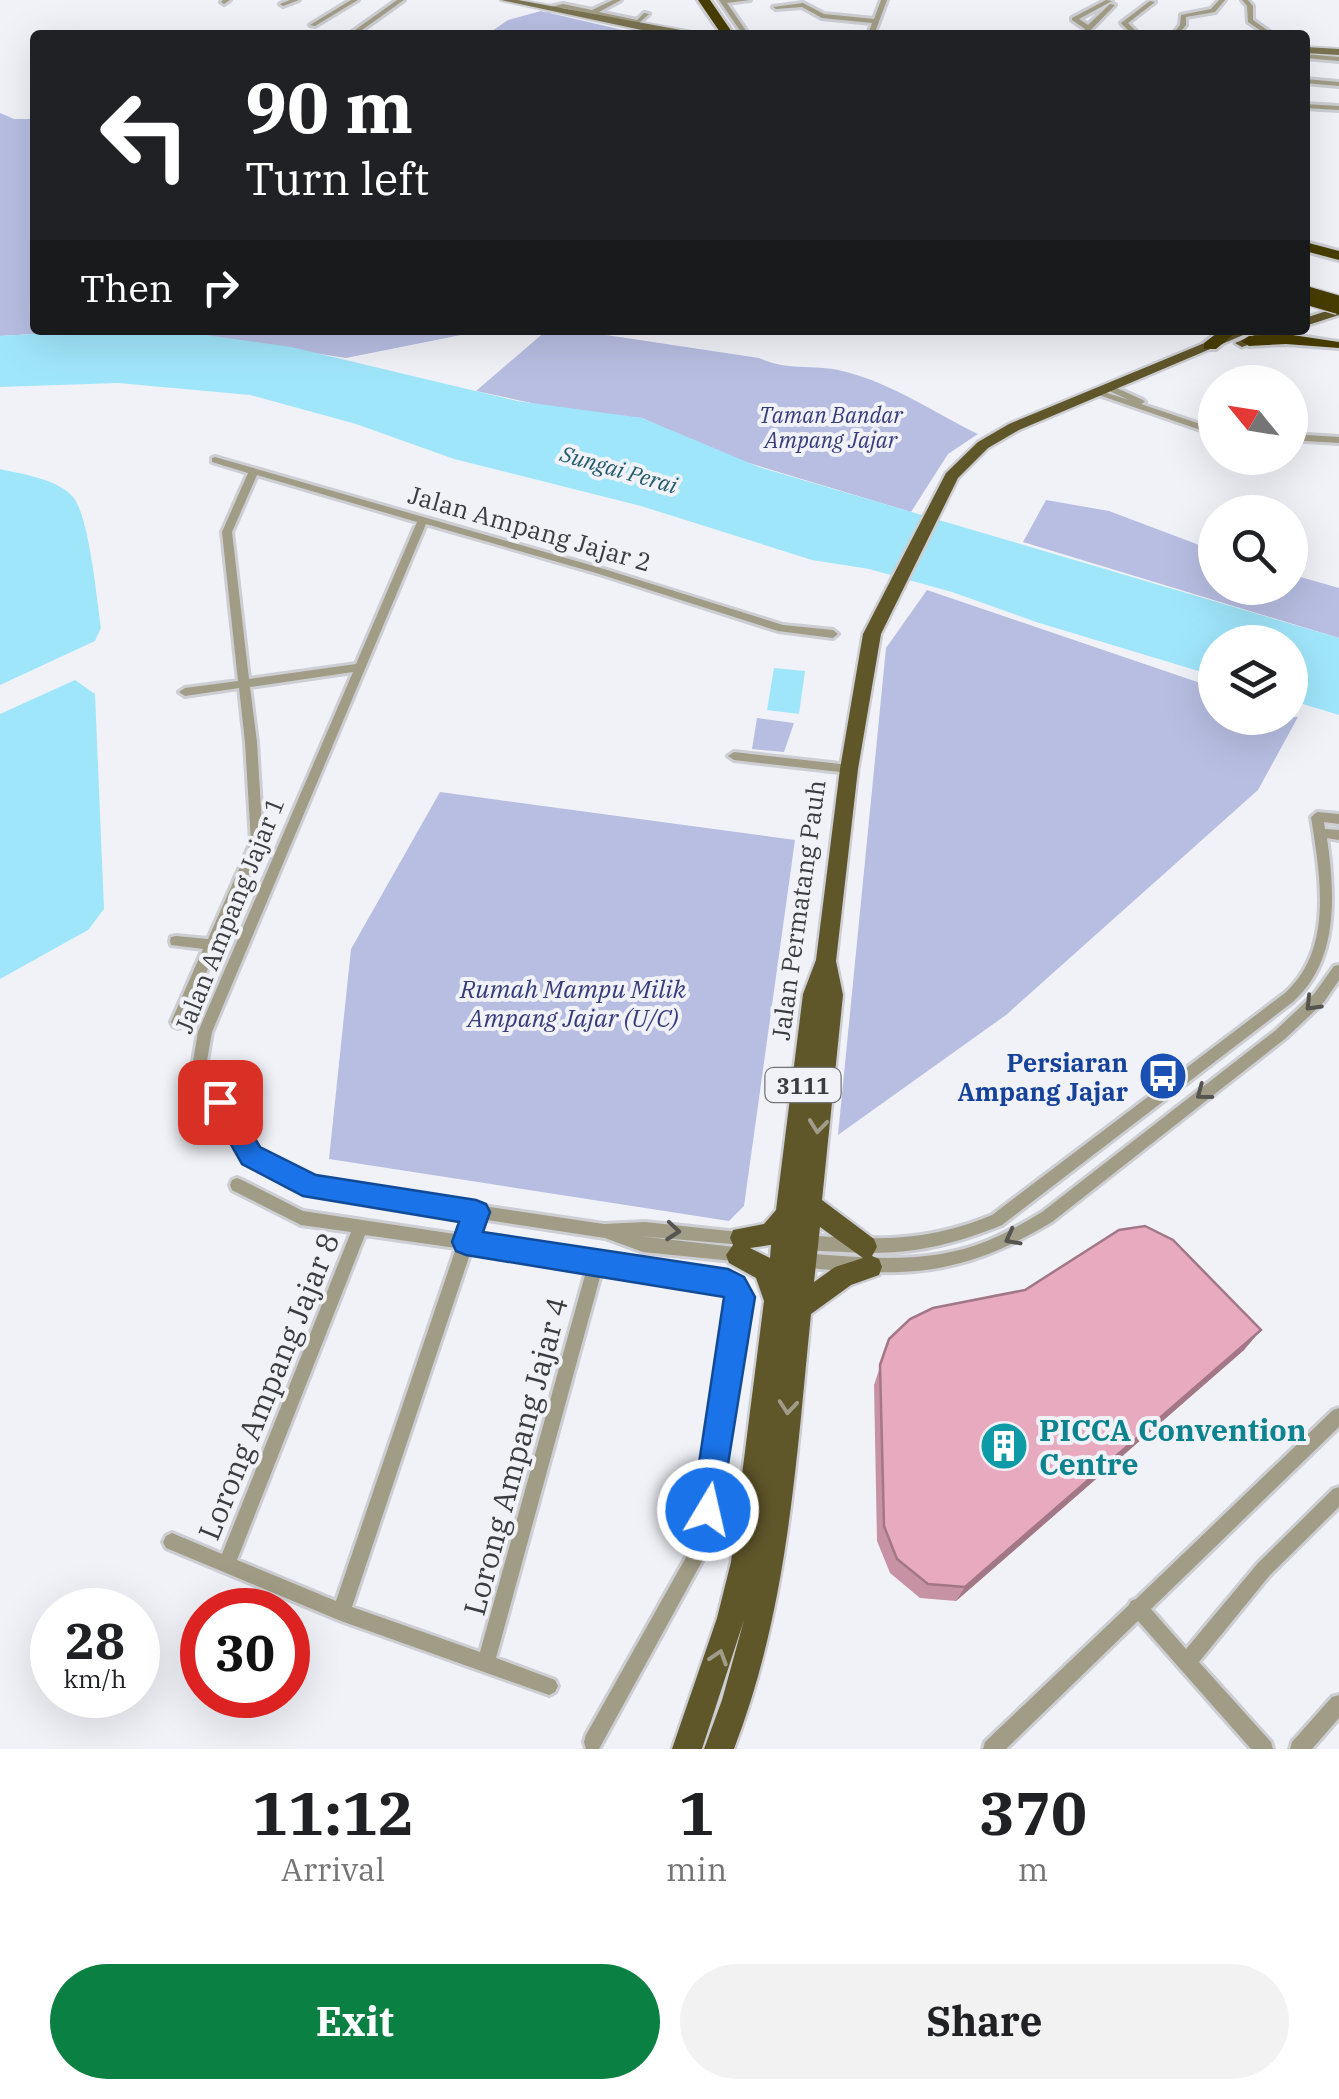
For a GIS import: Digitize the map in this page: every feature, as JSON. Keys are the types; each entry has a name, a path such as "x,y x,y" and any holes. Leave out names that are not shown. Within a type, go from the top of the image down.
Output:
{"highway":[{"path":"688,0 709,30"},
{"path":"704,0 725,30"},
{"path":"1310,247 1339,256"},
{"path":"1310,288 1339,297"},
{"path":"1310,297 1339,308"},
{"path":"1210,346 1224,335"},
{"path":"1248,335 1336,345"},
{"path":"1300,335 1336,345"}],"main road":[{"path":"1310,307 1339,297"},
{"path":"1310,320 1339,308"},
{"name":"Jalan Permatang Pauh","path":"787,1309 799,1208 814,994 826,960 866,654 896,582 951,476 983,445 1014,427 1210,346 1248,335"},
{"name":"Jalan Permatang Pauh","path":"1132,380 1158,377 1248,335"},
{"path":"688,1749 745,1562 787,1309 867,1257 799,1208 770,1234 740,1246 770,1273 787,1309 774,1546 761,1619 737,1706 719,1749"}],"street":[{"path":"283,4 296,0"},
{"path":"313,24 355,0"},
{"path":"358,30 401,0"},
{"path":"505,0 549,4 676,30"},
{"path":"588,14 618,0"},
{"path":"722,1 747,0"},
{"path":"872,30 884,0"},
{"path":"1206,3 1260,0"},
{"path":"722,1 742,30"},
{"path":"1246,1 1250,21 1263,30"},
{"path":"1132,30 1124,23 1152,2"},
{"path":"1179,30 1183,16 1213,11 1220,2"},
{"path":"1087,30 1111,3"},
{"path":"1083,30 1074,18 1111,3"},
{"path":"776,7 803,5 822,16 874,21"},
{"path":"588,14 638,22 646,14"},
{"path":"1310,53 1339,56"},
{"path":"1310,81 1339,84"},
{"path":"1310,106 1339,108"},
{"path":"1104,391 1198,422"},
{"path":"1308,435 1337,436"},
{"name":"Jalan Ampang Jajar 2","path":"216,460 782,628 833,634"},
{"path":"178,1022 256,842 227,532 254,471"},
{"name":"Jalan Ampang Jajar 1","path":"423,520 205,1032 200,1061 251,1155 312,1187 604,1231 642,1246 740,1246 794,1251"},
{"path":"185,692 360,667"},
{"path":"734,756 849,769"},
{"path":"1318,825 1339,820"},
{"path":"1318,825 1339,834"},
{"path":"867,1257 936,1243 997,1220 1302,985 1329,922 1318,825"},
{"path":"176,940 212,945"},
{"path":"794,1251 958,1259 1008,1242 1048,1217 1281,1034 1319,998 1339,970"},
{"path":"238,1185 301,1218 728,1282 741,1297 702,1545 593,1742"},
{"path":"341,1612 476,1212"},
{"name":"Lorong Ampang Jajar 8","path":"226,1564 360,1228"},
{"name":"Lorong Ampang Jajar 4","path":"486,1663 596,1262"},
{"path":"992,1749 1339,1416"},
{"path":"1186,1662 1264,1570 1339,1495"},
{"path":"172,1542 341,1612 549,1686"},
{"path":"1137,1607 1264,1749"},
{"path":"1299,1749 1339,1704"},
{"path":"734,1749 737,1706"}],"green space":[{"path":"541,11 623,30 493,30 508,20"},
{"path":"0,113 14,119 30,119 30,334 0,336"},
{"path":"196,335 461,335 346,358"},
{"name":"Taman Bandar Ampang Jajar","path":"541,335 606,335 759,358 782,365 837,370 883,385 978,434 948,454 911,512 729,457 642,418 564,410 476,391"},
{"path":"1046,500 1109,511 1198,545 1198,595 1023,542"},
{"path":"1308,579 1339,588 1339,638 1308,629 1308,625 1230,605 1308,605"},
{"path":"927,590 1198,682 1198,735 1288,735 1258,790 1006,1015 838,1135 886,648"},
{"path":"757,718 794,723 784,752 752,749"},
{"name":"Rumah Mampu Milik Ampang Jajar (U/C)","path":"440,792 795,840 744,1206 729,1221 329,1159 351,949"}],"water":[{"name":"Sungai Perai","path":"206,335 291,347 517,401 642,418 759,467 1198,596 1198,605 1227,605 1295,625 1198,625 1198,671 952,592 869,569 812,560 641,506 454,459 356,424 250,395 118,383 0,387 0,336"},
{"path":"0,469 49,482 73,497 88,539 101,628 95,641 0,685"},
{"path":"1308,629 1339,638 1339,715 1308,706"},
{"path":"774,668 805,671 799,714 767,710"},
{"path":"75,680 95,694 104,909 88,930 0,979 0,714"}],"building":[{"name":"PICCA Convention Centre","path":"1145,1226 1173,1240 1261,1330 965,1587 928,1584 897,1559 884,1526 880,1365 889,1339 910,1319 933,1308 1025,1290 1119,1230"}],"place":[{"name":"Persiaran Ampang Jajar","path":"1163,1076"},
{"name":"PICCA Convention Centre","path":"1004,1446"}],"route":[{"path":"220,1102 251,1155 312,1187 476,1212 466,1242 728,1282 738,1290 741,1297 708,1510"}]}
